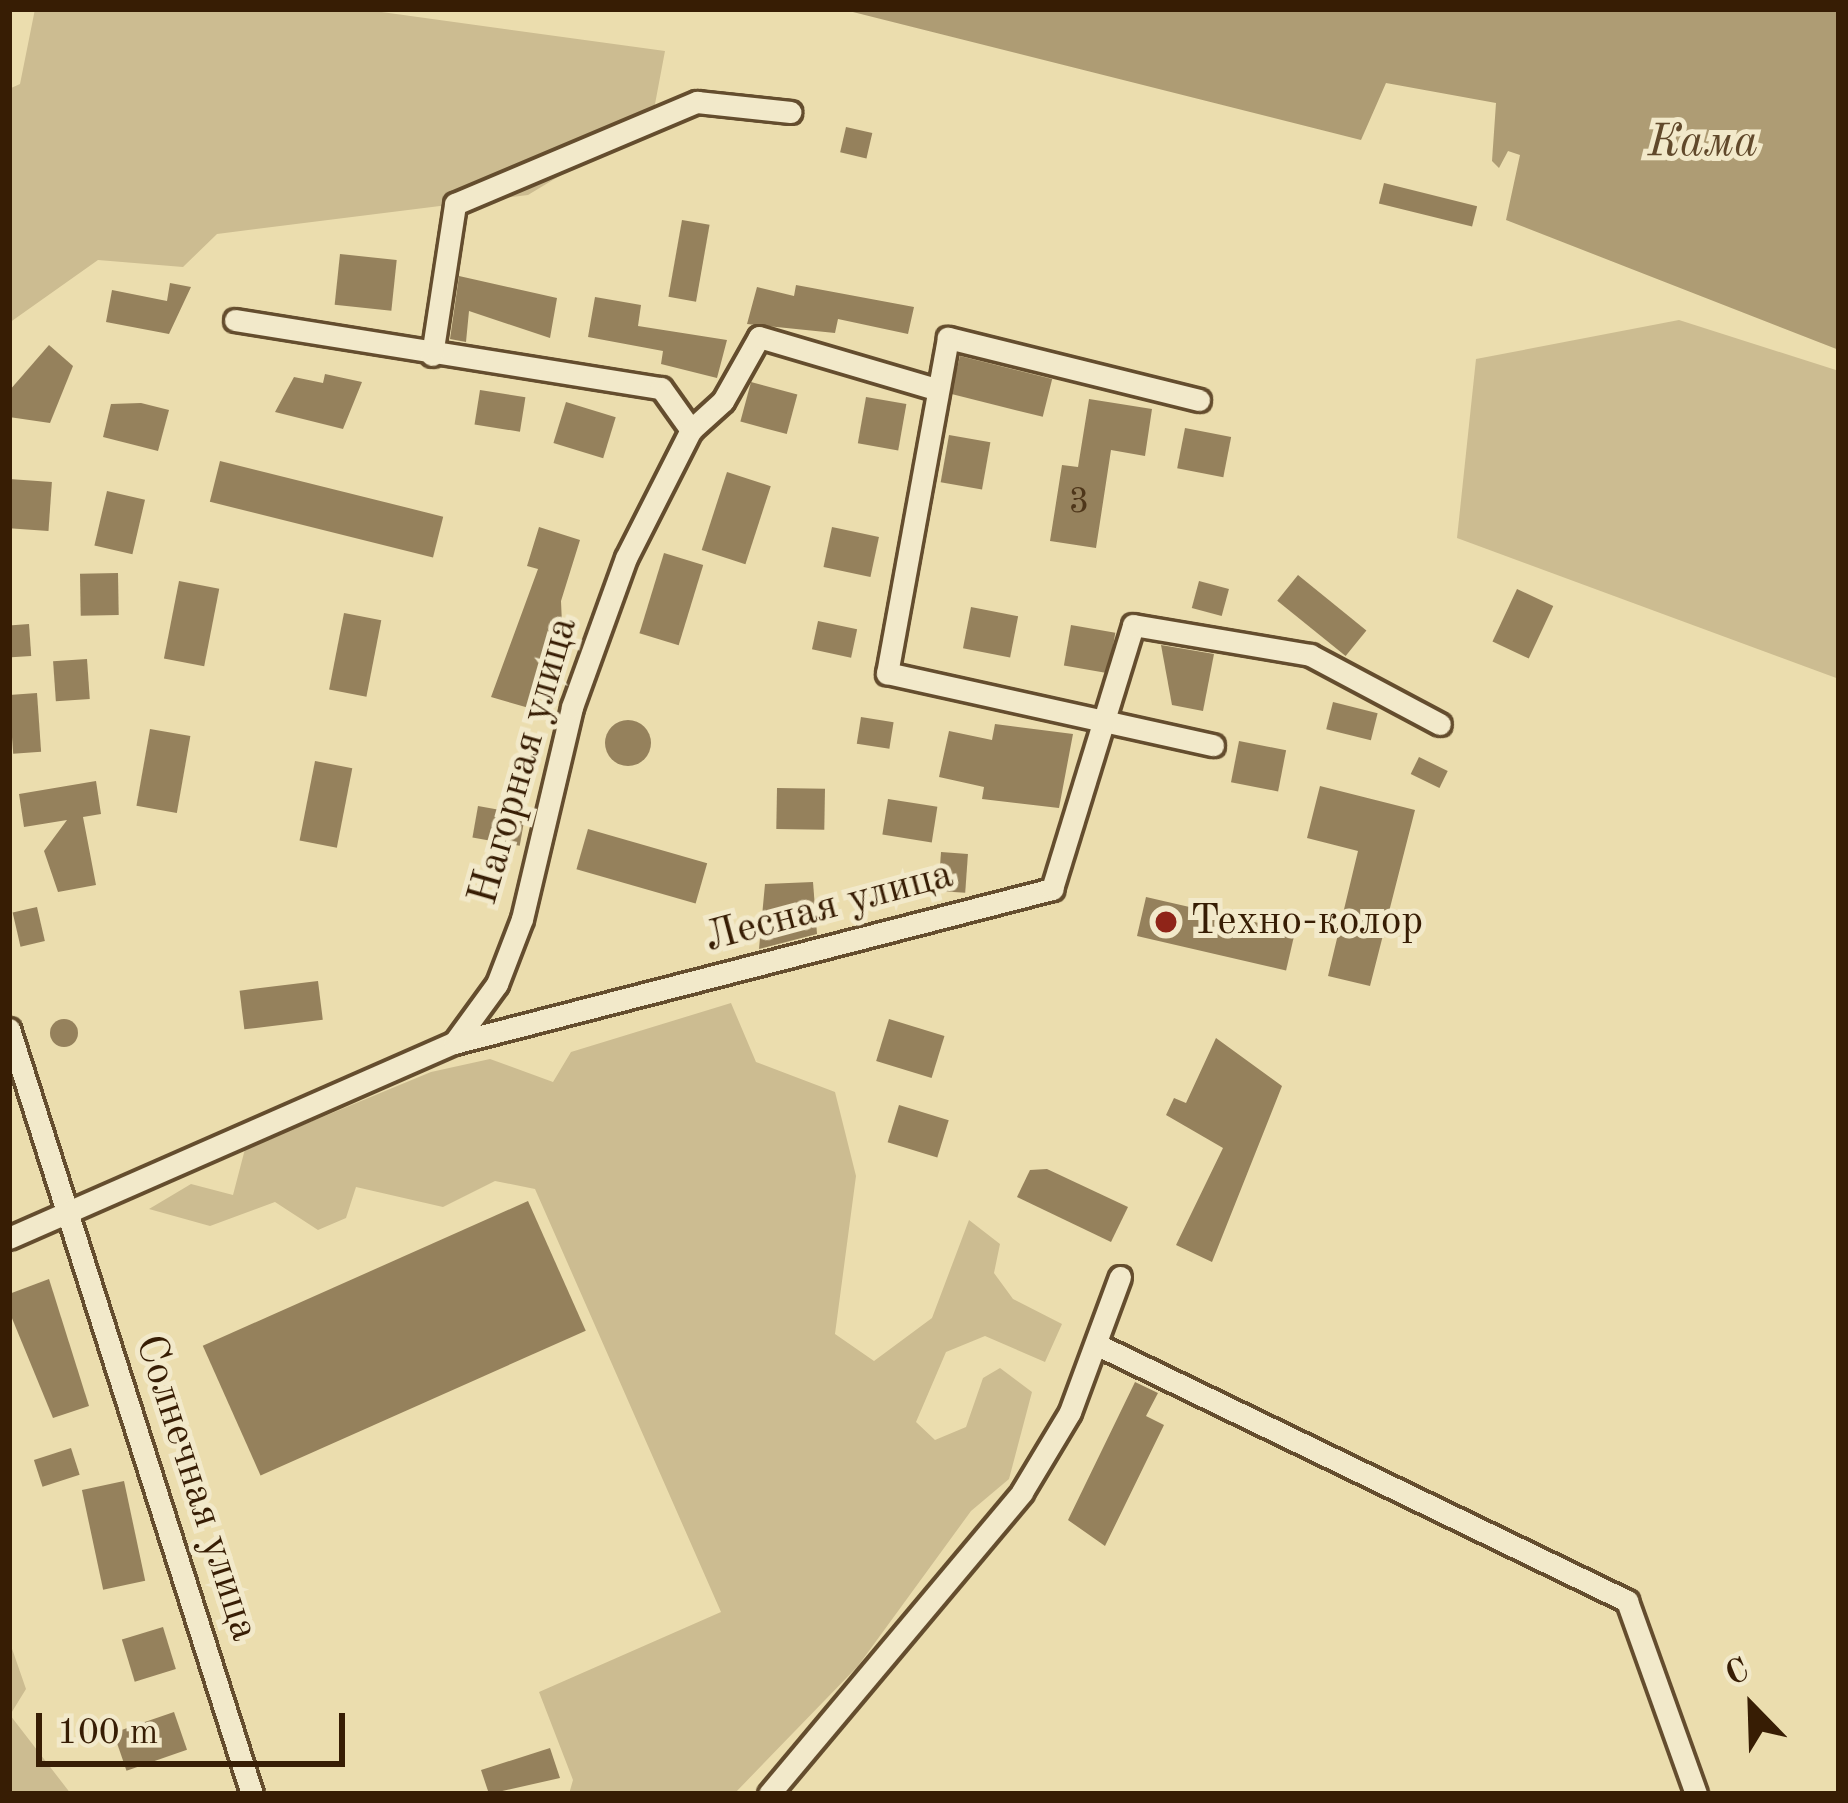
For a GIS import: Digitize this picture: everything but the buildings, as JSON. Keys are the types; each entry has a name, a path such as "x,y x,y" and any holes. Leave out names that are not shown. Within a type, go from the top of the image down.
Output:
{"street":[{"path":"432,355 455,204 660,112 697,102 790,112"},
{"path":"235,320 661,388 691,430"},
{"name":"Нагорная улица","path":"454,1043 497,984 522,919 572,707 626,558 691,430 723,401 759,338 932,388"},
{"path":"1199,400 948,338 932,388 886,673 1213,745"},
{"name":"Лесная улица","path":"9,1238 60,1208 454,1043 1052,889 1132,625 1310,655 1440,724"},
{"name":"Солнечная улица","path":"9,1029 60,1208 252,1794"},
{"path":"770,1794 1022,1492 1098,1345 1120,1277"},
{"path":"1098,1345 1627,1601 1696,1794"}],"shaded area":[{"path":"35,9 360,9 665,51 652,120 528,195 217,234 183,267 98,260 9,323 9,89 20,84"},
{"path":"1679,320 1839,371 1839,679 1457,538 1476,359"},
{"path":"731,1003 756,1062 835,1092 856,1176 835,1334 874,1361 932,1318 969,1220 1000,1244 994,1273 1013,1299 1062,1324 1045,1362 985,1336 946,1352 916,1422 935,1440 966,1427 983,1378 1000,1368 1032,1392 1009,1479 971,1511 858,1666 734,1794 569,1794 573,1780 539,1692 721,1612 535,1189 495,1181 443,1207 356,1187 346,1218 318,1230 275,1202 210,1226 149,1209 191,1184 233,1195 245,1149 431,1072 490,1059 553,1082 571,1052"},
{"path":"9,1640 26,1689 10,1715 71,1794 9,1794"}],"water":[{"name":"Кама","path":"841,9 1839,9 1839,350 1506,220 1520,155 1508,151 1499,168 1492,161 1496,103 1386,83 1361,140"}],"place":[{"name":"Техно-колор","path":"1166,922"}]}
